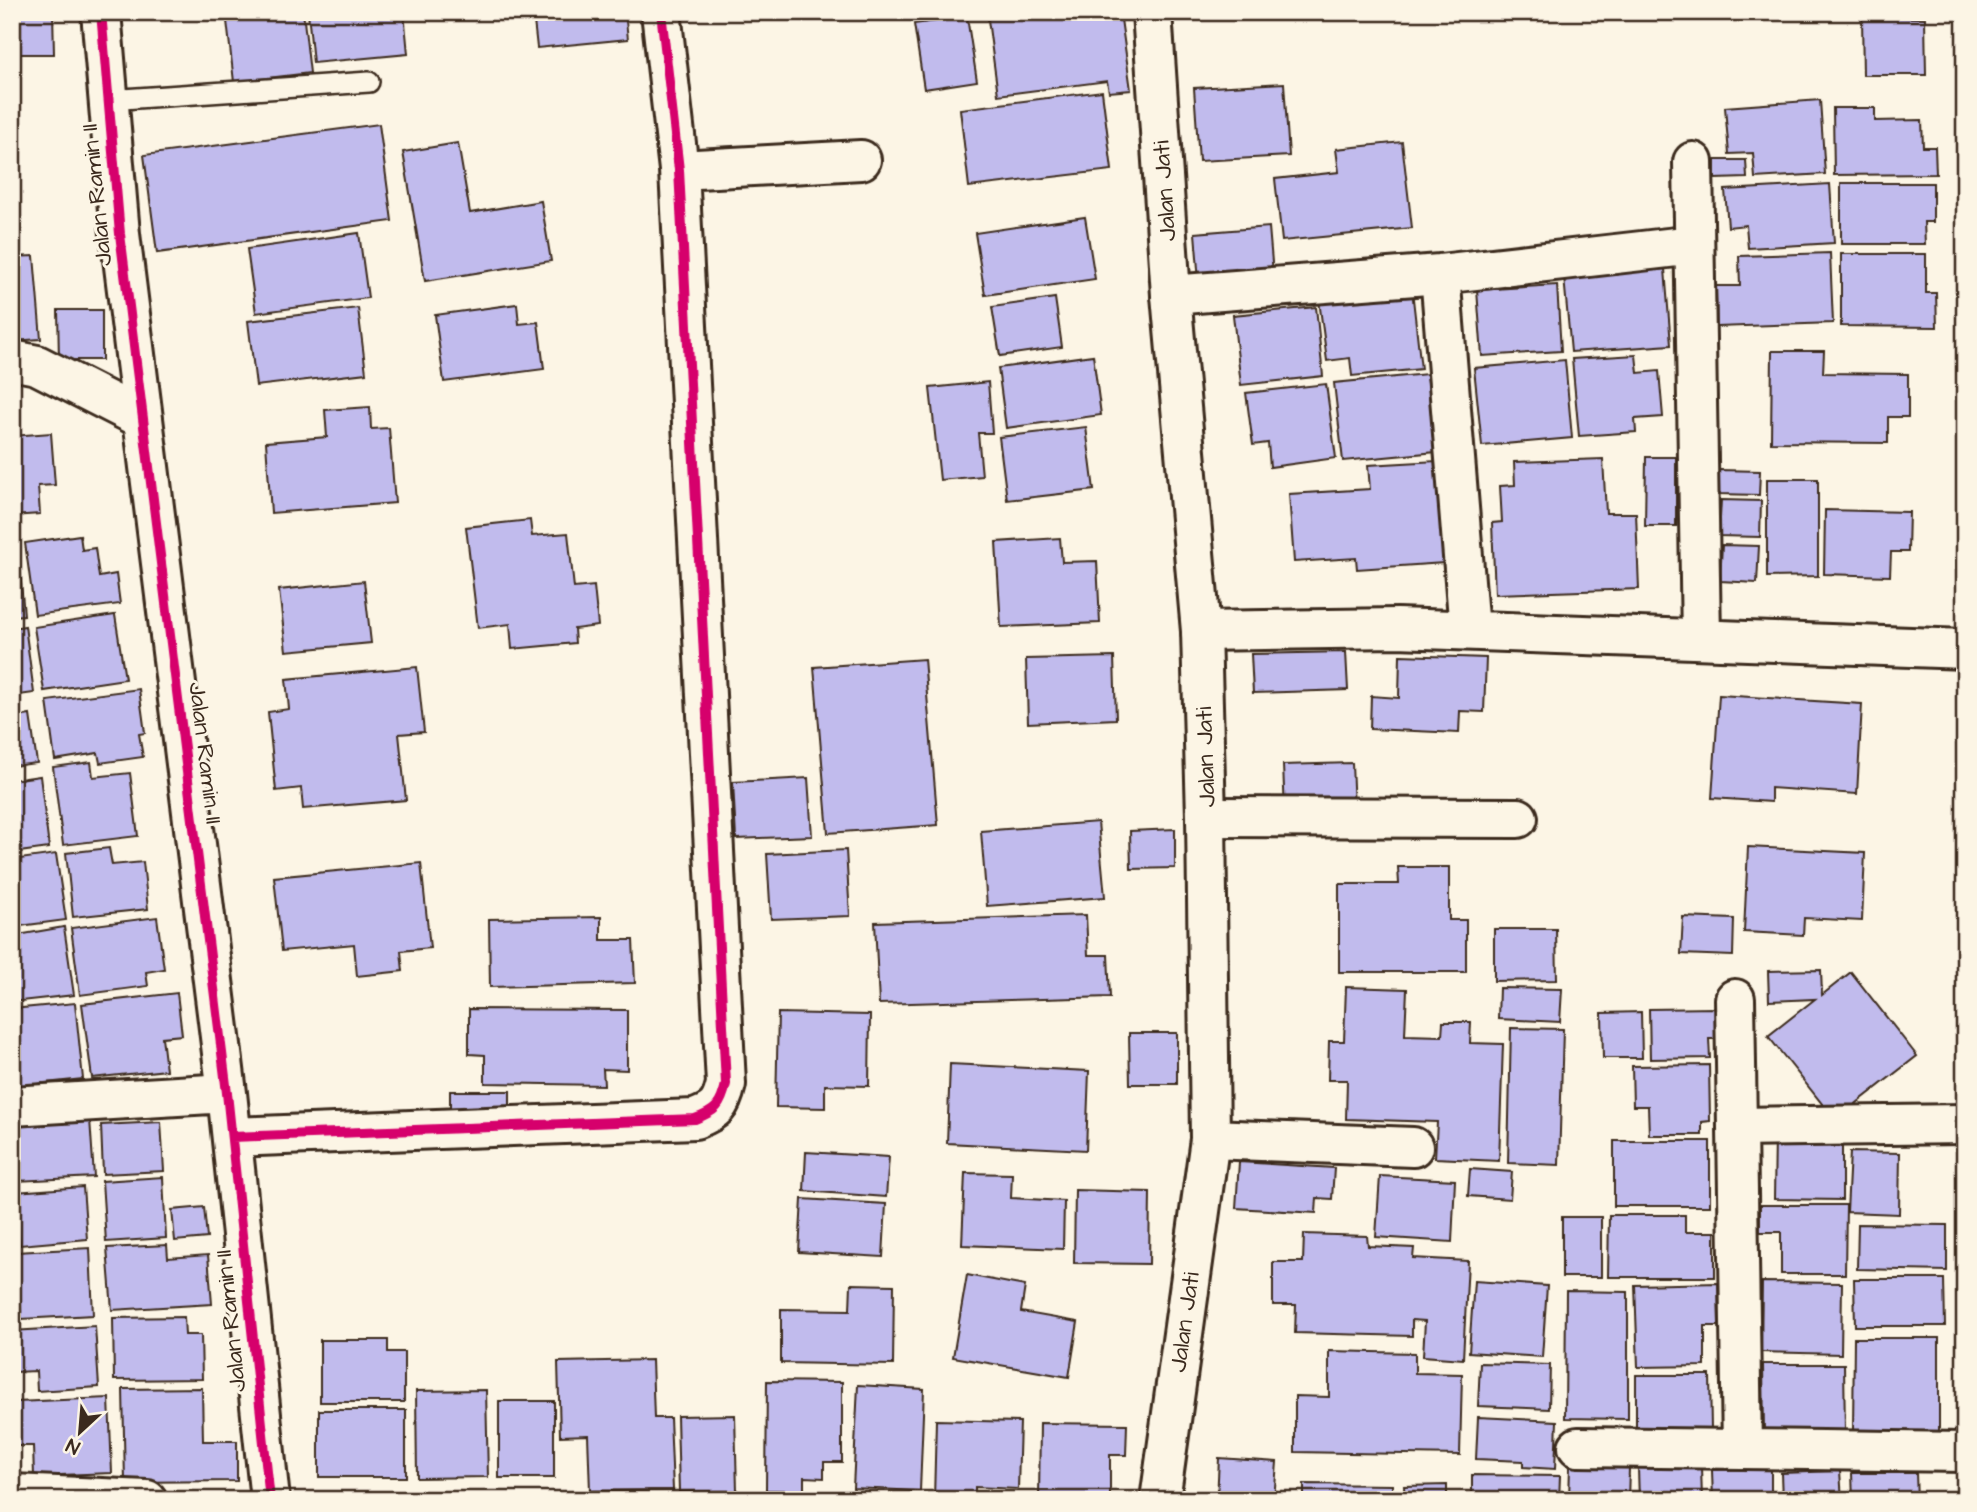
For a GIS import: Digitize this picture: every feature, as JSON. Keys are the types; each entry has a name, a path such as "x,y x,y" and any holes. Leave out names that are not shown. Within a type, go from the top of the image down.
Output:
{"street":[{"name":"Jalan Ramin II","path":"101,12 120,234 227,1094 270,1500"},
{"path":"232,1137 695,1119 713,1112 722,1098 726,1084 679,170 661,12"},
{"name":"Jalan Jati","path":"1152,12 1171,295 1201,631 1210,1139 1160,1500"},
{"path":"679,170 862,160"},
{"path":"1693,162 1701,638"},
{"path":"1171,295 1440,274 1694,245"},
{"path":"1440,274 1469,630"},
{"path":"12,360 37,365 143,419"},
{"path":"1201,631 1398,628 1965,649"},
{"path":"1206,817 1518,818"},
{"path":"1735,999 1742,1449"},
{"path":"12,1106 227,1094"},
{"path":"1737,1127 1965,1124"},
{"path":"1210,1139 1413,1147"},
{"path":"1578,1447 1965,1452"},
{"path":"12,1494 147,1500"}],"lane":[{"path":"108,100 369,82"}],"building":[{"path":"12,12 53,12 54,54 12,54"},
{"path":"226,12 303,12 310,73 234,82"},
{"path":"308,12 404,12 408,54 313,63"},
{"path":"533,12 625,12 628,39 537,48"},
{"path":"987,12 1120,12 1131,90 1109,92 1107,81 998,95"},
{"path":"967,17 977,81 924,89 914,24"},
{"path":"1862,17 1925,18 1926,75 1863,75"},
{"path":"1284,83 1289,156 1199,161 1194,88"},
{"path":"1102,91 1112,170 969,187 960,109"},
{"path":"1820,100 1825,174 1755,178 1753,153 1729,154 1725,107"},
{"path":"1833,108 1875,108 1875,121 1922,120 1923,147 1935,147 1936,174 1834,175"},
{"path":"379,124 392,221 157,253 144,155"},
{"path":"1402,142 1412,228 1282,241 1275,179 1339,172 1336,149"},
{"path":"458,143 470,213 541,201 551,261 425,281 403,152"},
{"path":"1715,160 1746,160 1747,178 1715,179"},
{"path":"1841,183 1933,183 1933,222 1924,222 1925,244 1841,244"},
{"path":"1830,184 1834,243 1748,248 1746,225 1728,227 1725,190"},
{"path":"1085,217 1095,279 985,295 975,233"},
{"path":"1269,227 1273,274 1199,281 1195,233"},
{"path":"359,233 368,298 256,313 247,249"},
{"path":"1830,253 1833,323 1717,327 1716,286 1740,286 1739,256"},
{"path":"1841,254 1926,254 1926,293 1936,293 1937,327 1841,326"},
{"path":"34,256 41,339 12,341 12,257"},
{"path":"1665,269 1671,345 1571,352 1564,277"},
{"path":"1557,285 1561,351 1482,356 1477,290"},
{"path":"1412,290 1421,369 1352,376 1350,358 1327,361 1319,300"},
{"path":"1055,298 1062,347 1000,356 992,307"},
{"path":"517,304 519,324 538,322 544,369 444,382 435,315"},
{"path":"1316,307 1323,376 1241,385 1233,315"},
{"path":"358,308 366,373 256,386 248,321"},
{"path":"58,310 102,310 102,360 59,360"},
{"path":"1772,351 1824,351 1823,373 1908,374 1908,417 1888,417 1888,443 1771,442"},
{"path":"1093,355 1101,415 1006,428 998,368"},
{"path":"1636,355 1638,373 1659,371 1663,417 1635,419 1636,432 1579,436 1572,359"},
{"path":"1565,360 1572,438 1482,446 1474,368"},
{"path":"1427,374 1436,452 1343,461 1334,383"},
{"path":"988,382 992,433 978,433 982,476 940,480 930,388"},
{"path":"1326,384 1336,458 1270,467 1268,443 1253,445 1246,393"},
{"path":"370,407 371,429 389,428 395,503 271,513 266,442 327,437 325,410"},
{"path":"1086,427 1094,490 1007,500 999,437"},
{"path":"51,433 55,485 38,486 40,514 12,516 12,436"},
{"path":"1646,457 1676,457 1676,526 1645,526"},
{"path":"1603,459 1606,513 1636,513 1639,589 1495,594 1492,523 1502,522 1500,486 1515,485 1514,462"},
{"path":"1437,461 1444,563 1357,569 1356,558 1294,562 1289,494 1370,489 1368,465"},
{"path":"1719,470 1760,471 1759,495 1719,494"},
{"path":"1767,479 1818,479 1818,576 1767,577"},
{"path":"1721,500 1761,501 1760,537 1719,536"},
{"path":"1825,510 1909,512 1908,552 1891,552 1890,576 1824,574"},
{"path":"530,520 532,536 568,533 574,588 594,586 598,626 574,629 575,643 512,649 510,624 478,628 466,527"},
{"path":"80,535 82,550 95,548 99,577 116,574 120,604 35,615 25,543"},
{"path":"17,538 24,615 12,616 12,539"},
{"path":"1060,538 1062,562 1097,561 1100,623 1001,627 996,542"},
{"path":"1722,545 1759,546 1757,583 1720,581"},
{"path":"364,581 371,643 286,651 279,590"},
{"path":"115,615 125,679 44,691 34,627"},
{"path":"25,626 34,693 12,696 12,628"},
{"path":"1346,652 1348,690 1253,693 1251,654"},
{"path":"1400,655 1486,658 1484,712 1460,711 1459,733 1370,729 1371,696 1399,698"},
{"path":"1114,657 1116,719 1028,723 1026,659"},
{"path":"924,659 938,825 828,833 814,667"},
{"path":"417,667 424,732 399,734 406,800 303,809 301,788 276,791 268,712 289,709 286,679"},
{"path":"139,689 145,733 139,734 143,757 100,763 98,753 55,760 47,701"},
{"path":"1719,695 1862,704 1857,794 1771,788 1771,802 1712,798"},
{"path":"30,715 37,763 12,766 12,718"},
{"path":"91,762 93,777 130,773 138,836 63,845 53,767"},
{"path":"1352,763 1354,810 1285,812 1283,765"},
{"path":"40,776 49,848 12,853 12,780"},
{"path":"808,778 812,836 736,839 733,782"},
{"path":"1098,822 1105,897 987,906 981,831"},
{"path":"1175,829 1175,868 1131,869 1130,831"},
{"path":"1748,847 1865,853 1862,921 1804,918 1803,935 1744,932"},
{"path":"109,848 112,865 143,862 148,909 73,917 66,853"},
{"path":"846,850 850,916 771,919 767,854"},
{"path":"56,854 66,920 12,927 12,860"},
{"path":"421,863 430,948 401,951 403,971 357,976 354,944 282,951 274,877"},
{"path":"1398,867 1449,867 1449,920 1466,920 1466,972 1339,972 1339,884 1399,884"},
{"path":"1086,915 1088,955 1108,955 1110,997 879,1004 875,922"},
{"path":"157,917 164,969 146,972 148,986 80,995 71,928"},
{"path":"601,917 601,940 633,940 635,983 490,987 489,919"},
{"path":"1683,917 1734,919 1733,956 1681,954"},
{"path":"64,927 74,995 12,1002 12,936"},
{"path":"1494,929 1556,929 1557,980 1494,981"},
{"path":"1821,970 1822,995 1851,972 1917,1056 1835,1120 1768,1036 1815,999 1769,1001 1768,971"},
{"path":"1346,987 1407,989 1405,1035 1442,1036 1443,1022 1471,1022 1470,1043 1503,1044 1499,1161 1435,1158 1437,1122 1346,1119 1347,1080 1328,1080 1329,1041 1344,1041"},
{"path":"1499,988 1562,989 1560,1022 1498,1019"},
{"path":"177,993 182,1035 162,1037 166,1070 92,1078 82,1004"},
{"path":"75,1003 83,1079 17,1086 12,1063 12,1009"},
{"path":"1716,1008 1716,1039 1709,1039 1710,1058 1650,1059 1649,1009"},
{"path":"469,1009 627,1010 627,1070 603,1069 604,1085 485,1083 485,1055 469,1054"},
{"path":"1641,1012 1642,1058 1603,1058 1602,1013"},
{"path":"778,1013 870,1015 869,1086 825,1085 825,1108 776,1107"},
{"path":"1511,1028 1563,1029 1559,1165 1508,1163"},
{"path":"1129,1033 1177,1033 1177,1084 1130,1084"},
{"path":"950,1064 1089,1071 1086,1150 947,1143"},
{"path":"1709,1065 1710,1121 1702,1122 1702,1135 1649,1135 1648,1106 1633,1106 1632,1066"},
{"path":"450,1091 510,1091 510,1124 450,1123"},
{"path":"90,1119 94,1177 17,1181 13,1123"},
{"path":"161,1122 164,1171 103,1174 101,1125"},
{"path":"1775,1135 1842,1135 1842,1200 1774,1199"},
{"path":"1614,1141 1710,1141 1710,1206 1614,1206"},
{"path":"806,1152 889,1157 886,1197 804,1191"},
{"path":"1850,1152 1900,1153 1899,1214 1847,1212"},
{"path":"1239,1162 1334,1168 1332,1199 1317,1198 1316,1213 1236,1208"},
{"path":"1470,1169 1512,1172 1510,1199 1468,1196"},
{"path":"965,1173 1012,1174 1011,1198 1064,1201 1063,1249 962,1245"},
{"path":"1380,1176 1455,1180 1452,1242 1376,1237"},
{"path":"163,1177 166,1238 106,1242 102,1181"},
{"path":"83,1187 87,1239 20,1245 15,1192"},
{"path":"1075,1190 1150,1192 1149,1264 1074,1263"},
{"path":"802,1199 886,1204 883,1257 799,1252"},
{"path":"1760,1205 1846,1205 1845,1274 1781,1274 1781,1232 1760,1232"},
{"path":"204,1207 207,1238 175,1241 172,1210"},
{"path":"1609,1215 1685,1215 1685,1232 1715,1232 1715,1277 1608,1277"},
{"path":"1562,1217 1601,1217 1601,1277 1562,1277"},
{"path":"1858,1224 1947,1225 1947,1271 1857,1269"},
{"path":"1304,1234 1367,1236 1368,1246 1414,1248 1413,1258 1468,1261 1463,1359 1423,1356 1425,1321 1412,1320 1412,1336 1295,1333 1296,1305 1273,1305 1273,1262 1303,1262"},
{"path":"167,1245 168,1258 208,1255 212,1304 112,1310 107,1248"},
{"path":"90,1248 93,1315 21,1319 16,1252"},
{"path":"967,1275 1025,1286 1021,1312 1078,1322 1069,1377 953,1357"},
{"path":"1854,1279 1944,1279 1945,1326 1855,1326"},
{"path":"1474,1281 1547,1286 1542,1357 1469,1352"},
{"path":"1762,1282 1842,1283 1841,1354 1761,1352"},
{"path":"1718,1283 1719,1326 1705,1326 1705,1366 1638,1367 1635,1285"},
{"path":"851,1284 894,1285 893,1365 781,1363 781,1309 850,1310"},
{"path":"1566,1291 1628,1292 1628,1419 1565,1418"},
{"path":"184,1317 185,1335 201,1335 202,1379 114,1380 113,1318"},
{"path":"95,1326 99,1387 37,1391 36,1371 14,1372 12,1331"},
{"path":"1854,1338 1939,1338 1939,1433 1853,1431"},
{"path":"320,1340 388,1340 388,1352 404,1352 404,1402 320,1402"},
{"path":"1329,1351 1415,1353 1415,1373 1462,1374 1460,1455 1295,1452 1295,1396 1329,1397"},
{"path":"652,1360 654,1418 670,1418 673,1490 590,1491 588,1435 560,1436 558,1362"},
{"path":"1480,1363 1550,1365 1549,1409 1478,1406"},
{"path":"1763,1364 1844,1364 1845,1432 1764,1432"},
{"path":"1636,1375 1710,1375 1711,1429 1636,1430"},
{"path":"767,1381 842,1382 842,1462 824,1462 824,1478 804,1477 804,1491 766,1490"},
{"path":"858,1385 924,1389 920,1491 853,1488"},
{"path":"202,1388 203,1441 237,1441 237,1481 125,1482 123,1389"},
{"path":"486,1390 488,1477 417,1478 416,1391"},
{"path":"109,1398 112,1473 34,1476 33,1446 17,1446 16,1402"},
{"path":"499,1401 554,1401 554,1478 499,1478"},
{"path":"319,1410 406,1410 406,1477 319,1477"},
{"path":"735,1415 737,1491 679,1492 677,1416"},
{"path":"1478,1417 1557,1421 1555,1469 1523,1467 1523,1461 1476,1459"},
{"path":"936,1420 1020,1422 1018,1489 975,1487 975,1500 934,1500"},
{"path":"1040,1423 1127,1424 1126,1455 1110,1455 1110,1498 1039,1500"},
{"path":"1219,1458 1277,1462 1274,1500 1217,1500"},
{"path":"1570,1466 1629,1468 1628,1500 1569,1500"},
{"path":"1701,1466 1702,1500 1639,1500 1638,1468"},
{"path":"1771,1469 1771,1500 1713,1500 1712,1470"},
{"path":"1840,1471 1842,1500 1782,1500 1781,1473"},
{"path":"1852,1473 1916,1473 1917,1500 1853,1500"},
{"path":"1472,1475 1560,1476 1559,1500 1472,1500"},
{"path":"1304,1484 1392,1485 1392,1500 1304,1500"},
{"path":"1447,1485 1447,1500 1405,1500 1404,1486"}],"cycle path":[{"path":"101,12 120,234 227,1093 270,1500"},
{"path":"232,1137 695,1119 713,1110 722,1098 726,1084 679,170 661,12"}]}
